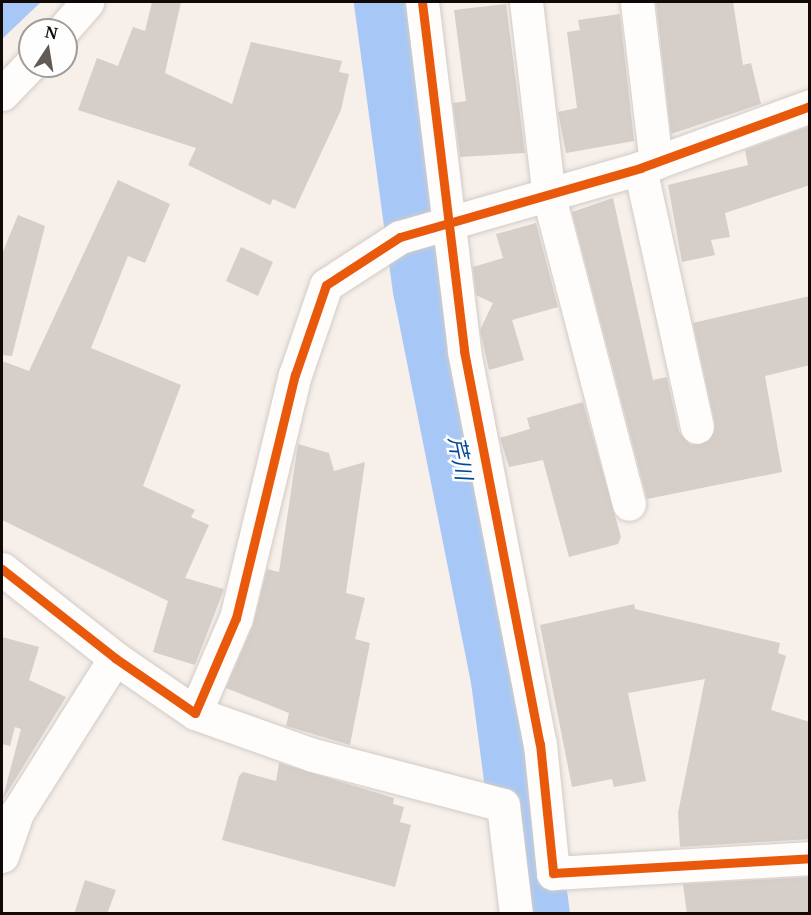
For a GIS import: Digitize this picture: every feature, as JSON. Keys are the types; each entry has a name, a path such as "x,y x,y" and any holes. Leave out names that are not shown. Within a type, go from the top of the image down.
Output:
{"street":[{"path":"73,18 87,2"},
{"path":"422,2 464,351 540,744 550,881"},
{"path":"526,2 549,197 629,504"},
{"path":"637,2 648,166 697,427"},
{"path":"2,94 18,77"},
{"path":"195,713 236,618 295,375 326,285 400,237 549,197 648,166 810,106"},
{"path":"2,569 114,658 195,713 314,755 503,804 514,902 550,881 810,858"},
{"path":"2,856 17,813 114,658"}],"water":[{"path":"2,2 41,2 24,18 18,18 18,24 2,39"}],"building":[{"path":"152,2 181,2 165,73 232,104 251,42 342,61 339,72 349,74 341,110 295,209 273,199 270,205 188,165 196,148 78,110 97,58 118,66 133,27 145,31"},
{"path":"656,2 733,2 743,65 751,63 761,104 671,134"},
{"path":"506,4 525,153 460,157 453,103 466,101 454,10"},
{"path":"620,14 634,141 566,153 558,112 577,108 567,32 580,30 578,20"},
{"path":"810,126 810,185 725,213 730,237 711,240 715,255 682,262 668,185 748,165 745,150"},
{"path":"118,180 170,204 145,263 128,256 91,348 181,385 143,486 195,510 191,517 209,525 185,578 224,589 195,665 153,652 168,601 2,520 2,361 29,371"},
{"path":"613,198 653,380 667,377 679,432 691,445 709,441 715,424 693,323 810,296 810,365 765,376 782,472 647,499 572,212"},
{"path":"18,215 45,226 12,356 2,355 2,254"},
{"path":"536,223 558,307 512,320 524,360 489,370 480,330 493,303 476,295 473,267 503,258 496,234"},
{"path":"241,247 273,262 258,296 226,281"},
{"path":"583,402 621,537 618,544 569,557 543,460 509,467 500,438 530,429 527,418"},
{"path":"298,444 329,453 334,471 365,462 346,593 365,598 355,639 370,643 350,745 286,726 289,713 226,688 253,625 267,569 279,572"},
{"path":"634,604 635,609 780,643 778,653 786,656 771,710 810,722 810,839 680,847 678,813 705,679 628,693 646,781 614,787 612,779 572,787 540,625"},
{"path":"2,637 39,647 29,680 66,697 2,801 21,729 15,727 10,746 2,744"},
{"path":"279,763 394,798 393,804 404,807 400,822 411,825 395,887 222,840 239,776 243,772 276,781"},
{"path":"810,877 810,914 687,914 683,884"},
{"path":"85,880 116,890 107,914 74,914"}],"waterway":[{"name":"芹川","path":"388,2 427,289 505,680 536,914"}],"cycle path":[{"path":"422,2 464,351 540,744 553,873 810,858"},
{"path":"2,569 115,658 195,713 236,618 295,375 326,285 400,237 640,168 810,106"}]}
